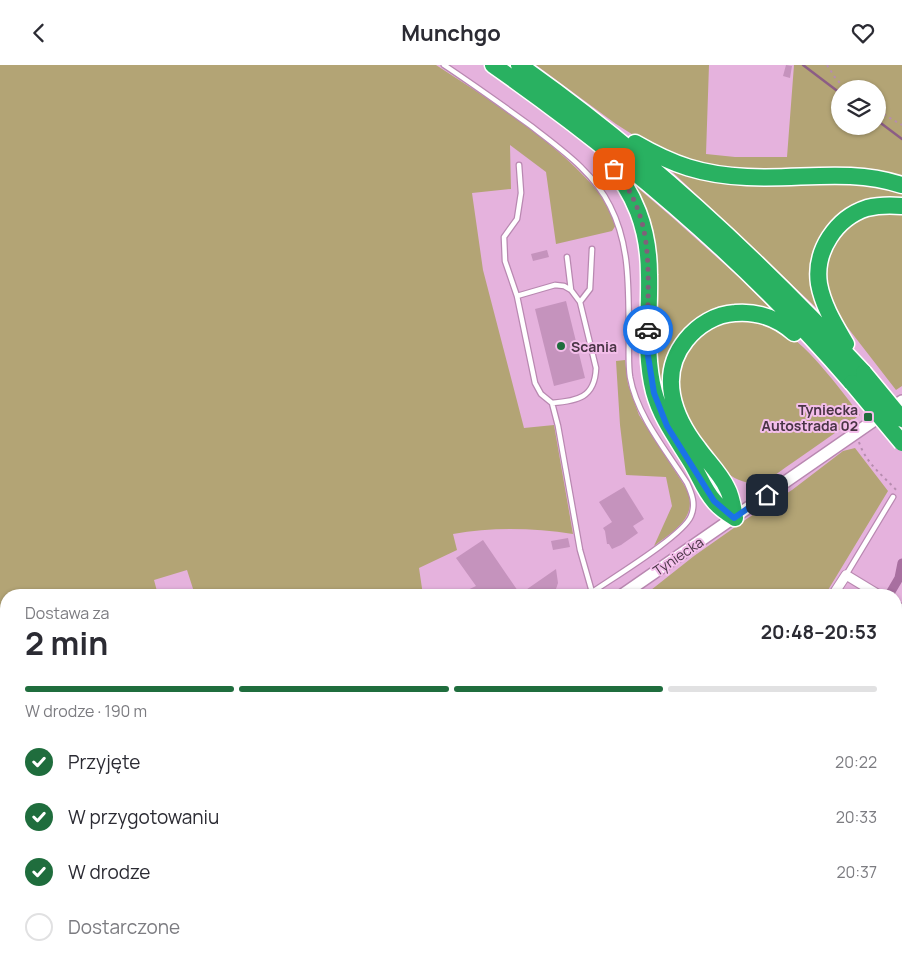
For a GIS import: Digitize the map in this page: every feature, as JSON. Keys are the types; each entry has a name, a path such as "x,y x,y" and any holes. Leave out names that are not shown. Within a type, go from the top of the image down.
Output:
{"highway":[{"path":"492,65 569,120 651,186 727,254 854,378"},
{"path":"519,65 594,120 659,173 739,244 812,317 902,443"},
{"path":"569,120 618,175 631,194 642,223 649,256 648,356 654,393 667,426 714,501 734,518"},
{"path":"594,120 662,158 702,172 748,177 818,175 867,177 902,185"},
{"path":"854,378 840,333 822,297 819,282 819,265 830,237 847,219 869,208 888,205 902,206"},
{"path":"734,518 728,489 682,424 674,407 671,392 670,378 674,360 687,338 706,321 720,315 740,312 762,314 774,318 854,378 902,419"}],"street":[{"name":"Tyniecka","path":"631,589 902,401"},
{"path":"837,589 846,575 869,589"}],"lane":[{"path":"444,65 487,93 573,159 597,186 609,204 622,237 626,258 629,362 633,388 636,399 647,421 687,483 693,500 693,509 684,526 676,533 598,589"},
{"path":"519,165 521,193 517,219 504,237 505,261 517,296 535,383 541,395 552,403 558,426 580,550 590,589"},
{"path":"580,302 590,289 592,249"},
{"path":"567,257 571,290"},
{"path":"517,296 556,285 564,286 571,290 580,302 596,368 595,379 592,388 583,396 572,401 552,403"},
{"path":"846,575 893,497"}],"path":[{"path":"827,65 837,80"},
{"path":"886,116 902,125"},
{"path":"855,433 861,450 880,475 898,492"}],"shaded area":[{"path":"0,65 436,65 520,121 560,153 598,192 616,225 612,231 556,244 546,172 510,145 511,189 472,193 483,270 524,428 554,425 573,534 513,529 453,534 457,550 419,568 422,589 193,589 187,570 154,580 156,589 0,589"},
{"path":"536,65 709,65 706,154 735,157 787,157 794,65 902,65 902,180 737,173 663,154 616,124"},
{"path":"665,165 861,182 902,191 902,201 826,235 824,315"},
{"path":"631,182 741,279 773,311 748,308 686,334 672,415 660,393"},
{"path":"902,212 902,386 896,390 841,319 825,286 826,260 833,243 856,220 867,215"},
{"path":"745,320 775,327 797,342 821,366 860,415 772,477 760,483 741,481 732,477 710,453 689,419 680,395 679,385 682,364 688,351 697,340 709,330 719,325"},
{"path":"625,360 628,384 639,415 686,488 689,498 690,507 683,522 654,546 672,506 666,477 626,475 620,425 616,361"},
{"path":"855,448 888,491 829,589 652,589 694,556 792,490 843,451"}],"building":[{"path":"786,65 792,66 790,78 783,76"},
{"path":"547,250 549,257 533,261 531,254"},
{"name":"Scania","path":"566,301 585,378 554,386 535,309"},
{"path":"624,487 644,519 633,526 638,533 612,549 607,544 603,528 612,522 599,502"},
{"path":"568,538 570,547 553,550 551,541"},
{"path":"483,540 517,589 470,589 476,586 456,558"},
{"path":"556,569 558,583 556,589 527,589"}],"waterway":[{"path":"803,65 831,86"},
{"path":"886,127 902,139"},
{"path":"893,589 899,578 902,563"}],"way so far":[{"path":"614,169 631,194 646,240 649,256 648,330"}],"place":[{"name":"Scania","path":"561,346"},
{"name":"Tyniecka Autostrada 02","path":"868,417"}],"route":[{"path":"648,330 648,356 651,377 660,410 667,426 714,501 734,518 767,495"}]}
